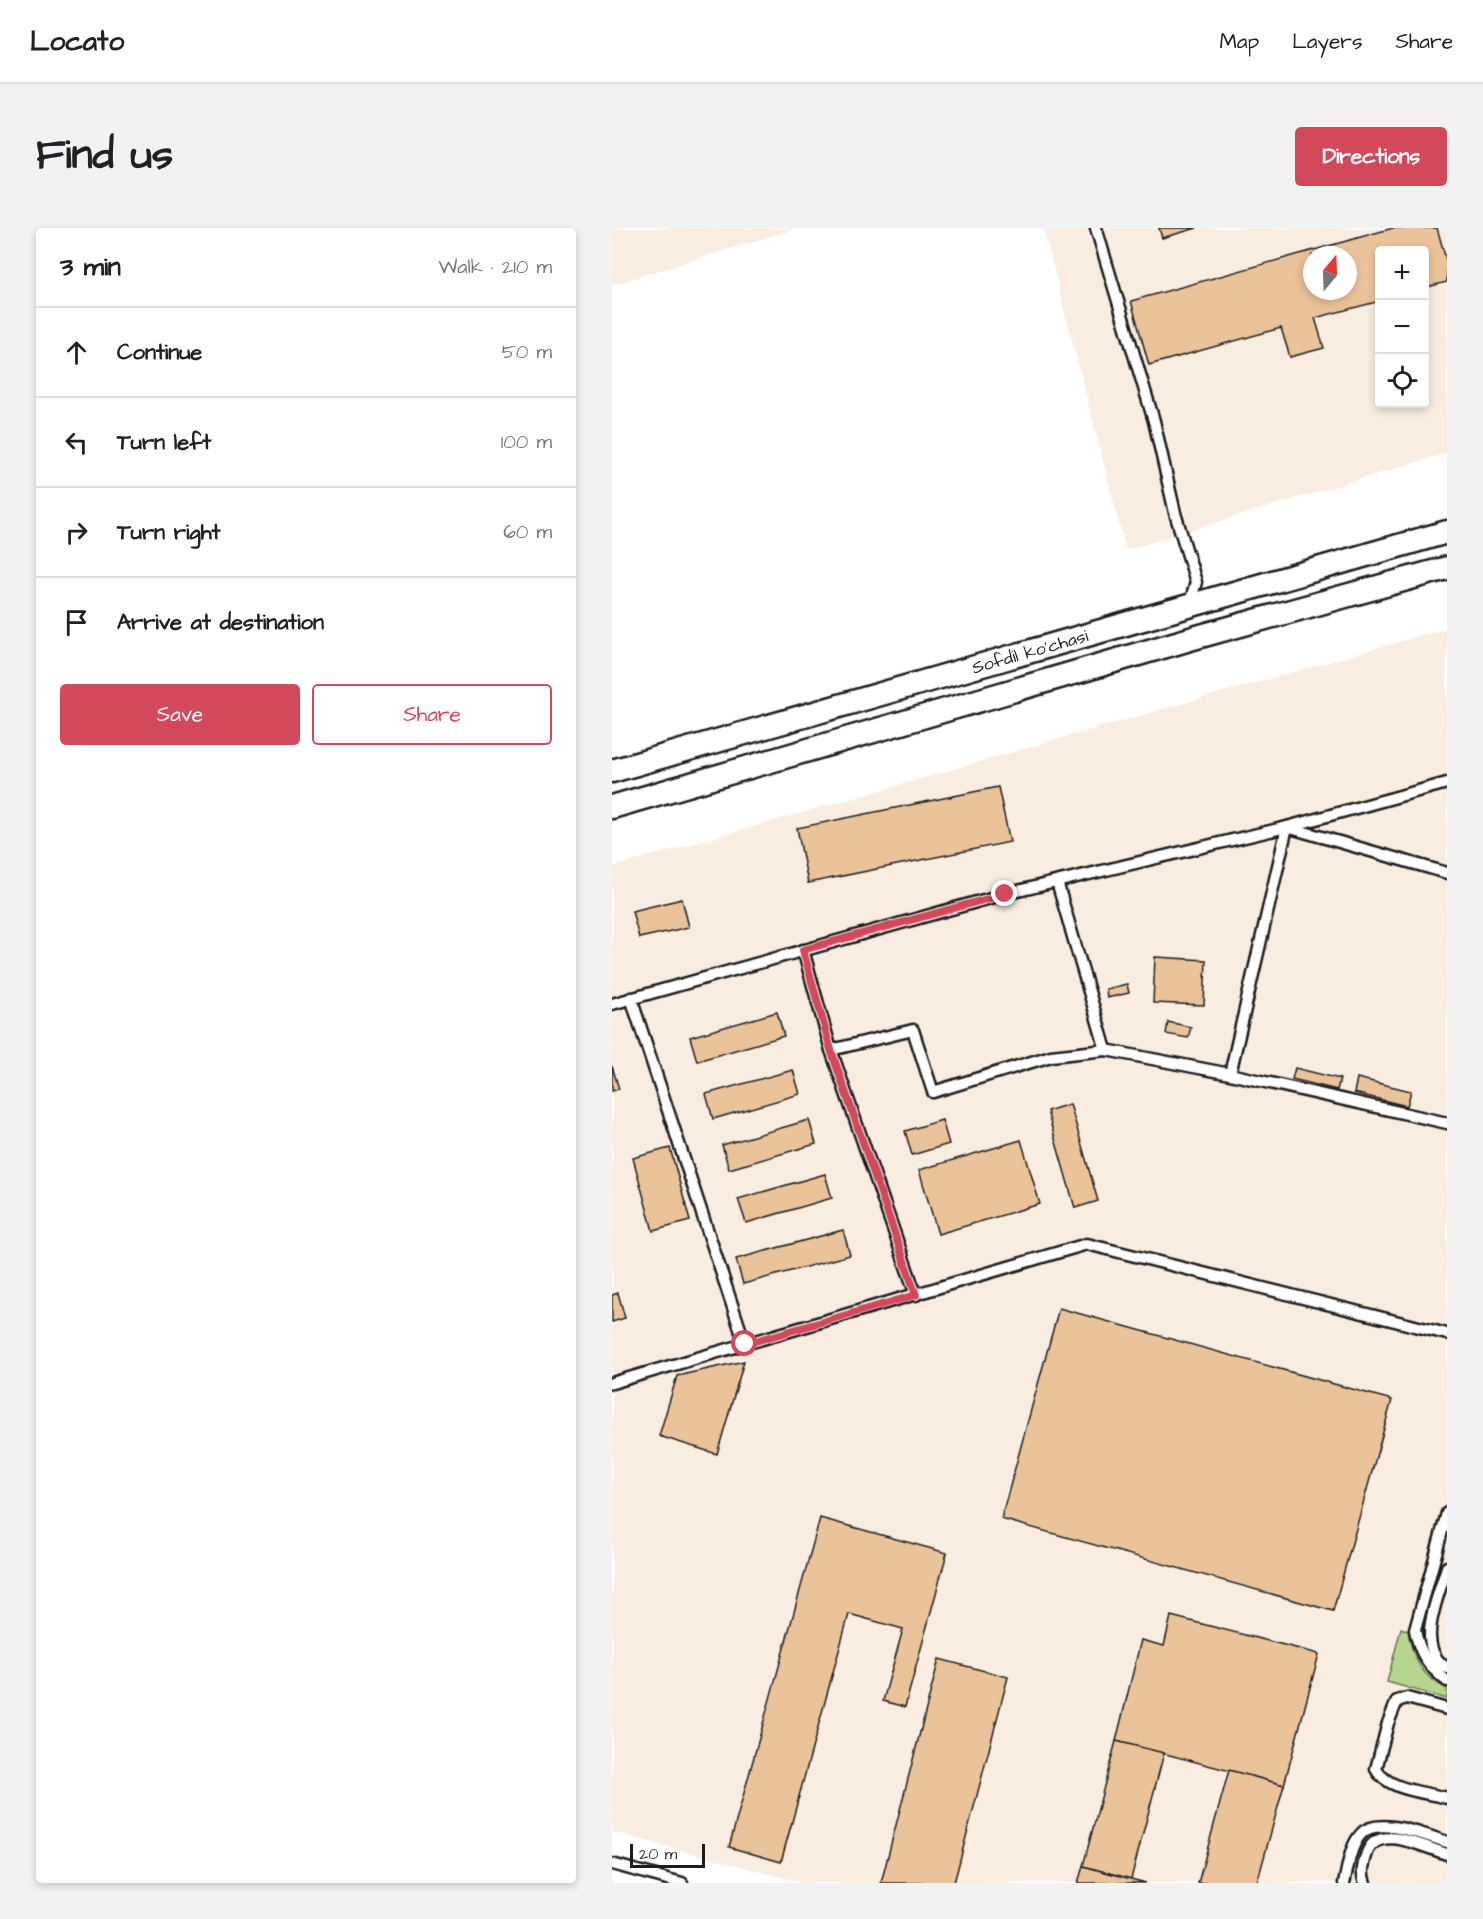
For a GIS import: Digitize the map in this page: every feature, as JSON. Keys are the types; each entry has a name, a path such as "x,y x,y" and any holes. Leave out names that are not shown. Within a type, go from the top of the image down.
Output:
{"street":[{"name":"Sofdil ko'chasi","path":"612,771 1447,532"},
{"name":"Sofdil ko'chasi","path":"612,807 1197,637 1447,568"},
{"path":"1189,606 1197,637"}],"lane":[{"path":"1096,228 1154,421 1175,513 1196,582 1189,606"},
{"path":"612,1004 1005,894 1287,827 1447,783"},
{"path":"1287,827 1447,873"},
{"path":"1230,1074 1287,827"},
{"path":"1057,882 1106,1050"},
{"path":"803,950 831,1050 916,1295"},
{"path":"631,998 745,1344"},
{"path":"831,1050 913,1030 933,1092 1051,1056 1106,1050 1230,1074 1447,1123"},
{"path":"612,1383 1087,1244 1447,1334"},
{"path":"1447,1513 1415,1630 1419,1650 1431,1667 1447,1681"},
{"path":"1447,1567 1429,1635 1432,1652 1447,1668"},
{"path":"1447,1709 1407,1698 1397,1701 1376,1769 1380,1777 1390,1783 1447,1798"},
{"path":"1344,1883 1353,1847 1362,1833 1371,1827 1386,1825 1447,1842"},
{"path":"1365,1883 1361,1873 1368,1847 1375,1839 1387,1837 1447,1854"},
{"path":"612,1864 682,1883"}],"shaded area":[{"path":"612,228 798,228 612,285"},
{"path":"1043,228 1447,228 1447,453 1126,550"},
{"path":"1447,628 1447,1883 803,1883 612,1832 612,867"}],"green space":[{"path":"1401,1628 1408,1631 1415,1657 1424,1672 1438,1684 1447,1688 1447,1699 1387,1682"}],"building":[{"path":"1159,228 1197,228 1162,238"},
{"path":"1393,228 1437,228 1447,263 1447,282 1429,287 1429,246 1375,246 1375,302 1315,318 1324,348 1290,357 1281,328 1149,365 1131,301 1303,253 1303,300 1357,300 1357,246 1328,246"},
{"path":"998,787 1010,842 808,883 797,828"},
{"path":"682,899 689,927 639,938 632,911"},
{"path":"1155,957 1206,960 1204,1005 1153,1003"},
{"path":"1127,984 1129,993 1107,998 1106,989"},
{"path":"777,1012 784,1036 697,1061 690,1037"},
{"path":"1168,1022 1191,1027 1188,1038 1166,1034"},
{"path":"612,1066 619,1089 612,1091"},
{"path":"1295,1068 1340,1079 1337,1090 1292,1079"},
{"path":"793,1070 800,1094 713,1119 706,1094"},
{"path":"1357,1078 1411,1091 1407,1106 1354,1093"},
{"path":"1070,1104 1098,1201 1075,1208 1047,1111"},
{"path":"809,1120 816,1144 729,1169 722,1145"},
{"path":"942,1120 949,1144 912,1155 905,1131"},
{"path":"1021,1140 1040,1204 938,1234 919,1170"},
{"path":"670,1148 690,1221 653,1231 633,1158"},
{"path":"825,1174 832,1198 746,1223 738,1199"},
{"path":"843,1230 850,1255 743,1284 736,1259"},
{"path":"618,1293 625,1318 612,1322 612,1295"},
{"path":"1059,1308 1392,1400 1333,1611 1001,1519"},
{"path":"744,1361 717,1454 659,1436 677,1376"},
{"path":"820,1518 947,1553 905,1707 883,1701 903,1629 849,1614 781,1862 729,1847"},
{"path":"1171,1616 1319,1654 1284,1785 1116,1741 1141,1640 1164,1646"},
{"path":"939,1659 1008,1677 954,1883 881,1883"},
{"path":"1116,1741 1164,1753 1131,1879 1083,1866"},
{"path":"1229,1770 1284,1785 1257,1883 1198,1883"},
{"path":"1083,1866 1131,1879 1146,1883 1078,1883"}],"route":[{"path":"745,1344 916,1295 831,1050 803,950 1005,894"}]}
